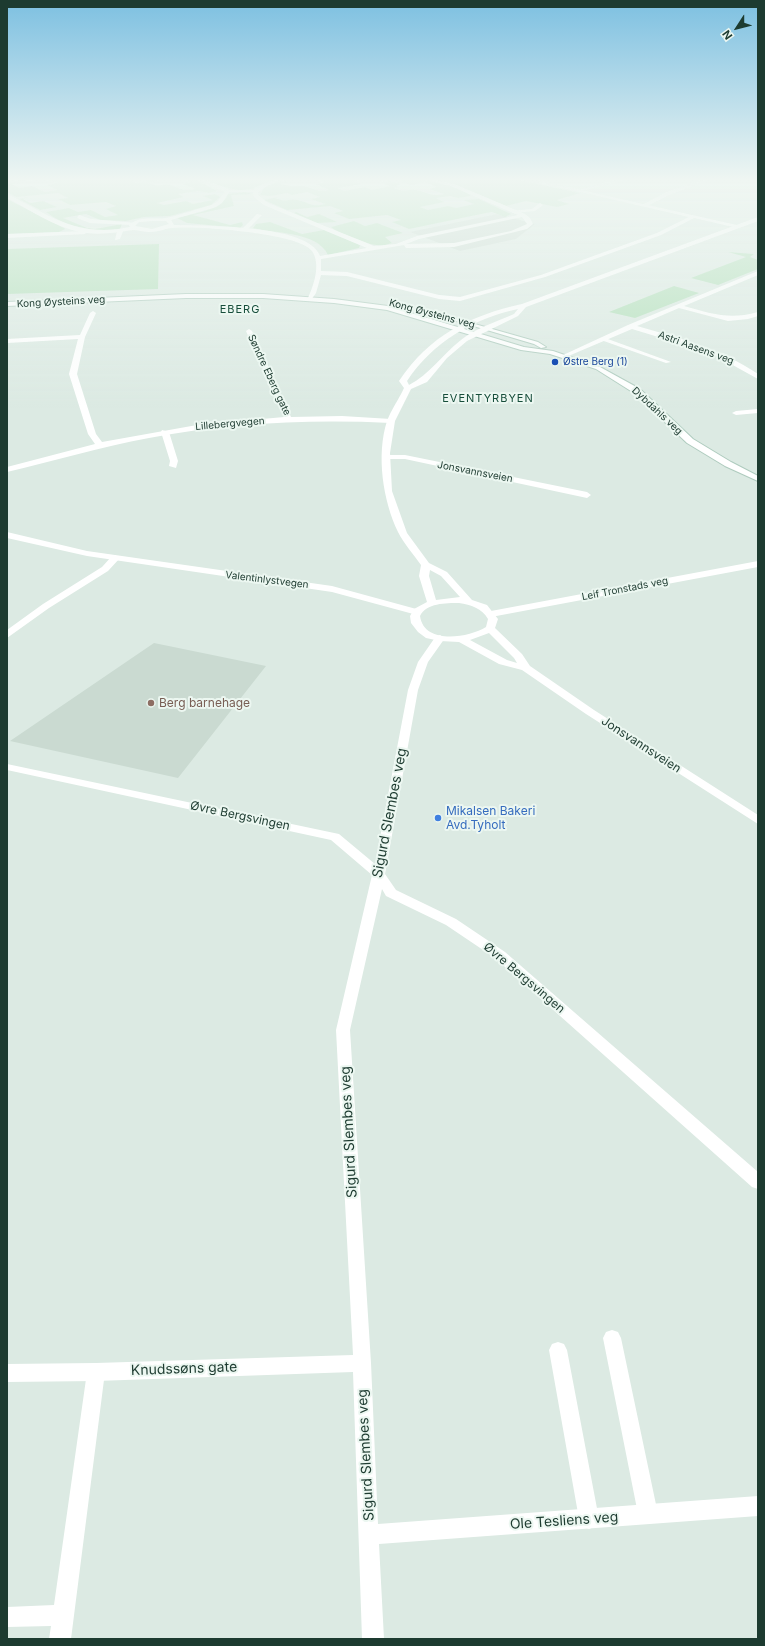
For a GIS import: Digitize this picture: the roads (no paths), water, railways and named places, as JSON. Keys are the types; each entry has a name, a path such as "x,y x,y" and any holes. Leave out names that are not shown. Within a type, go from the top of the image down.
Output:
{"street":[{"path":"311,298 318,273 318,258 316,255"},
{"path":"318,258 340,255"},
{"path":"318,273 347,274 439,297 460,299 543,276 602,255"},
{"path":"408,388 404,381 409,370 429,350 457,329 468,323 501,310 524,306 661,255"},
{"path":"564,356 630,326 758,274"},
{"name":"Kong Øysteins veg","path":"7,304 289,290"},
{"path":"312,292 323,292"},
{"name":"Kong Øysteins veg","path":"186,296 262,296 311,298 388,308 457,329"},
{"name":"Kong Øysteins veg","path":"371,298 402,305"},
{"path":"468,601 444,574 426,565 404,533 394,510 388,491 386,457 391,421 408,388 424,380 445,357 476,334 516,314 524,306"},
{"path":"678,306 726,319 738,320 758,314"},
{"path":"93,313 82,337 75,360 73,374 92,434 100,445"},
{"name":"Kong Øysteins veg","path":"440,315 487,328"},
{"name":"Astri Aasens veg","path":"630,326 725,357 758,377"},
{"name":"Dybdahls veg","path":"487,328 536,344 551,352 598,368 626,383 637,391 690,441 728,464 758,479"},
{"name":"Dybdahls veg","path":"457,329 523,349 551,352"},
{"name":"Søndre Eberg gate","path":"249,331 290,420"},
{"path":"7,341 82,337"},
{"path":"603,339 668,362"},
{"path":"736,413 758,411"},
{"name":"Lillebergvegen","path":"7,470 52,456 100,445 165,432 245,421 391,421"},
{"path":"165,432 174,460 173,466"},
{"name":"Jonsvannsveien","path":"386,457 405,458 587,495"},
{"name":"Valentinlystvegen","path":"7,535 70,550 115,558 334,590 417,612"},
{"path":"7,635 46,606 105,569 115,558"},
{"name":"Leif Tronstads veg","path":"491,614 758,564"},
{"path":"426,565 424,576 432,603"},
{"path":"449,600 468,601 478,604 491,614 493,619 490,628 475,637 461,639 440,638 422,630 416,624 415,618 417,612 432,603 449,600"},
{"name":"Jonsvannsveien","path":"490,628 518,656 526,668"},
{"name":"Sigurd Slembes veg","path":"373,1639 362,1363 343,1030 379,874 414,690 423,662 440,638"},
{"name":"Jonsvannsveien","path":"461,639 503,662 526,668 590,712 758,820"},
{"name":"Øvre Bergsvingen","path":"7,767 335,837 379,874 391,893 410,904 451,922 500,955 758,1182"},
{"path":"612,1338 648,1514"},
{"path":"558,1350 589,1519"},
{"name":"Knudssøns gate","path":"7,1373 96,1372 362,1363"},
{"path":"60,1639 96,1372"},
{"name":"Ole Tesliens veg","path":"370,1535 758,1506"},
{"path":"7,1617 63,1615"}],"place":[{"name":"Østre Berg (1)","path":"555,362"},
{"name":"Berg barnehage","path":"151,703"},
{"name":"Mikalsen Bakeri Avd.Tyholt","path":"438,818"}],"district":[{"name":"EBERG","path":"240,310"},
{"name":"EVENTYRBYEN","path":"488,399"}]}
